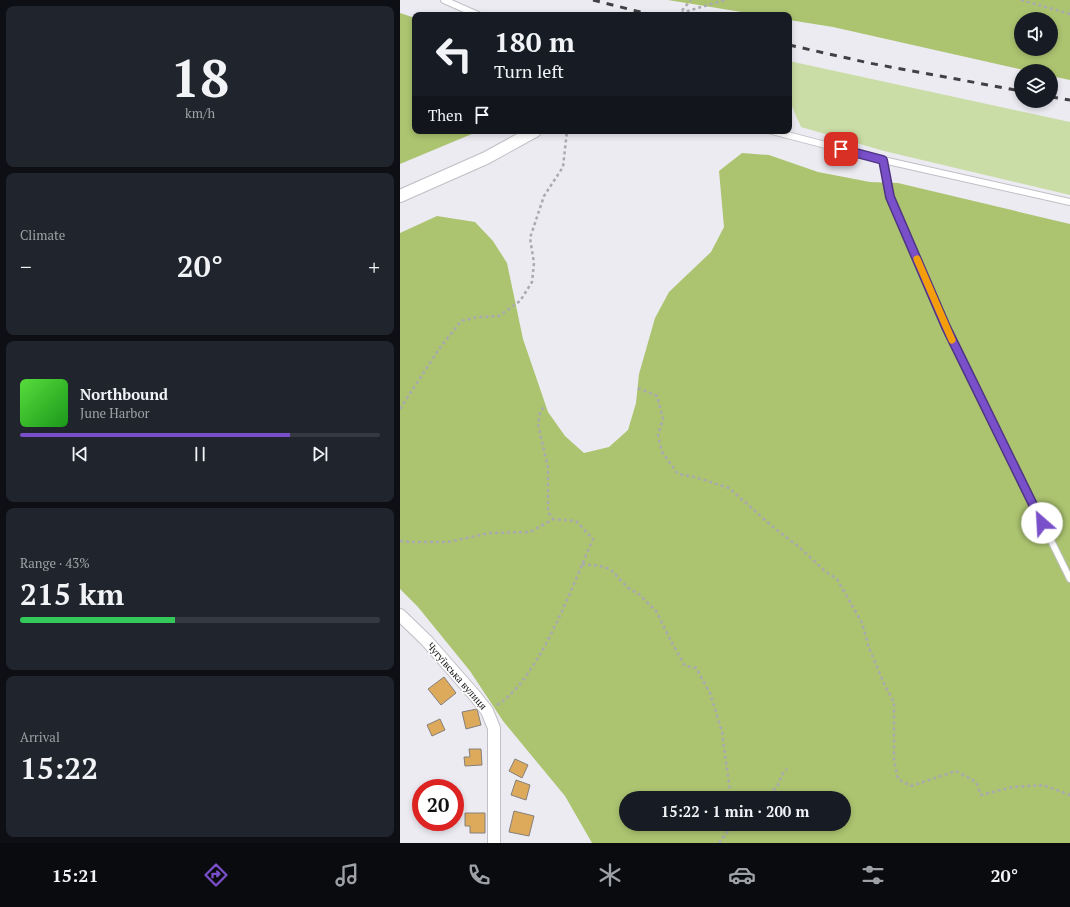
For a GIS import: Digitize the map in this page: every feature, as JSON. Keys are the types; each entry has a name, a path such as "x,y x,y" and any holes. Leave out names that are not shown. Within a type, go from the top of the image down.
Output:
{"street":[{"path":"400,196 486,158 530,134"},
{"name":"Чугуївська вулиця","path":"400,614 427,641 476,697 487,711 494,728 494,843"}],"lane":[{"path":"444,0 471,12"},
{"path":"783,134 883,160 1070,202"},
{"path":"883,160 890,197 946,327 1070,579"}],"path":[{"path":"682,12 691,0"},
{"path":"686,12 725,0"},
{"path":"1021,0 1070,14"},
{"path":"400,409 438,349 461,321 478,316 499,316 520,301 532,282 534,263 530,238 544,196 563,167 567,134"},
{"path":"638,388 657,396 663,419 658,435 662,452 678,474 695,477 728,488 773,527 799,547 826,572 837,579 862,623 869,648 885,686 894,702 894,760 898,779 911,786 956,771 976,782 981,794 1013,787 1043,785 1070,794"},
{"path":"546,405 540,413 538,424 548,468 548,512 553,519"},
{"path":"400,541 448,542 490,533 530,532 553,519 576,521 592,539 552,631 527,673 507,699 487,711"},
{"path":"582,564 610,569 627,587 640,595 656,611 685,666 696,668 710,693 722,732 730,791"},
{"path":"772,791 776,788 783,773 787,769"},
{"path":"719,843 728,831"}],"green space":[{"path":"668,0 1070,0 1070,80 1058,77 1058,64 1014,64 1014,68 833,27 792,20 792,12 742,12"},
{"path":"400,13 412,17 412,134 472,134 400,164"},
{"path":"792,62 1070,122 1070,195 884,151 801,127 792,107"},
{"path":"742,153 769,155 818,172 870,182 898,183 1070,224 1070,843 592,843 565,796 503,721 470,671 418,607 400,589 400,233 437,216 475,222 493,241 507,263 523,339 548,412 565,436 584,453 609,447 628,430 636,403 639,374 655,318 669,292 711,252 724,227 719,171"}],"building":[{"path":"444,677 456,693 441,705 428,689"},
{"path":"477,709 481,725 466,729 462,712"},
{"path":"440,719 445,730 432,736 427,725"},
{"path":"469,749 481,749 482,765 465,766 464,757 470,757"},
{"path":"515,759 528,765 522,778 509,771"},
{"path":"516,780 530,785 526,800 511,795"},
{"path":"514,811 534,816 529,836 509,832"},
{"path":"465,813 485,813 485,833 470,833 470,826 465,826"}],"railway":[{"path":"593,0 640,12"},
{"path":"792,46 869,63 1014,90"},
{"path":"1058,98 1070,100"}],"slow traffic":[{"path":"917,259 952,340"}],"route":[{"path":"841,149 883,160 890,197 946,327 1042,523"}]}
